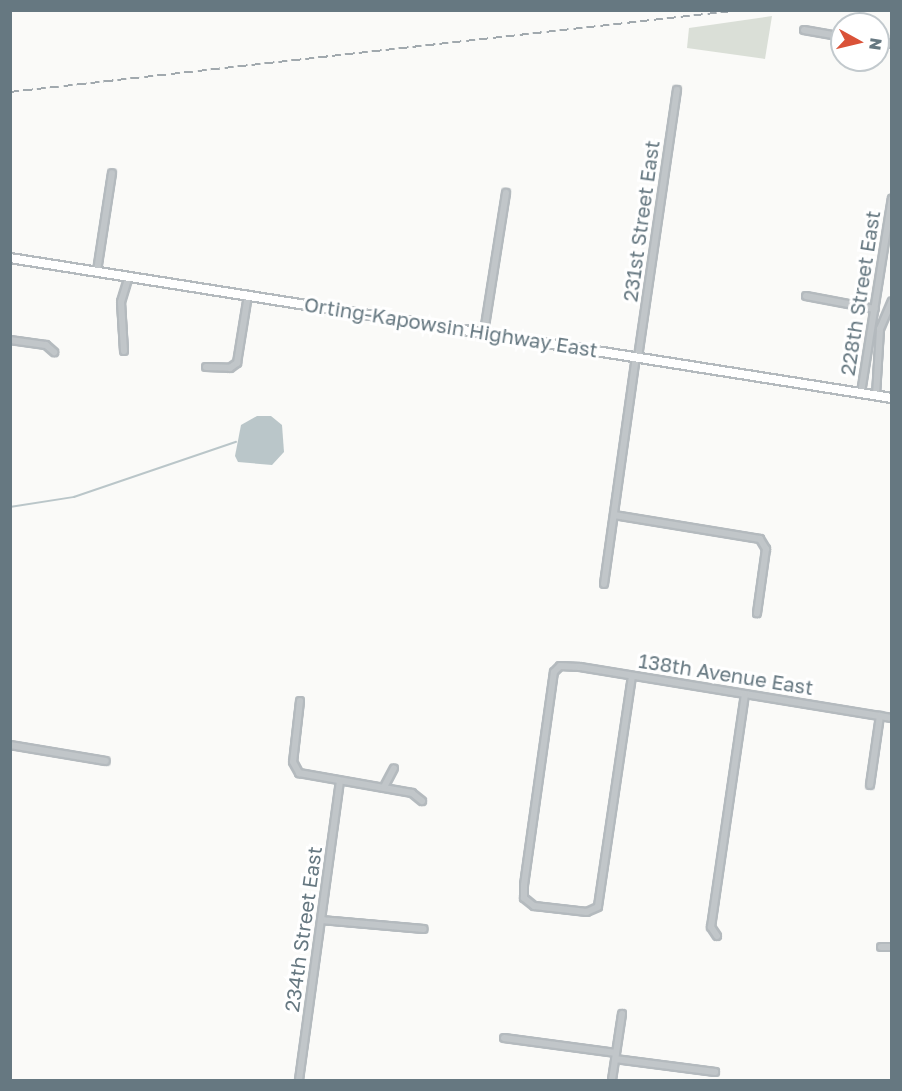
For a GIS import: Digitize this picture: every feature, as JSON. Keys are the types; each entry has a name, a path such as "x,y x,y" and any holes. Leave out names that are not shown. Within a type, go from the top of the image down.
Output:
{"main road":[{"name":"Orting-Kapowsin Highway East","path":"10,258 891,398"}],"street":[{"path":"804,30 830,35"},
{"name":"231st Street East","path":"604,584 677,90"},
{"path":"97,271 112,173"},
{"path":"484,332 506,193"},
{"name":"228th Street East","path":"861,393 891,198"},
{"path":"124,351 121,302 129,276"},
{"path":"206,367 230,368 237,363 248,295"},
{"path":"806,296 875,309"},
{"path":"876,395 880,329 891,301"},
{"path":"10,340 46,345 54,352"},
{"path":"614,515 762,540 766,549 757,613"},
{"name":"138th Avenue East","path":"632,676 596,909 545,907 526,901 524,885 556,668 569,665 891,718"},
{"path":"717,936 711,927 745,694"},
{"path":"300,701 293,762 297,771 412,793 422,801"},
{"path":"870,786 880,716"},
{"path":"10,745 106,760"},
{"path":"384,787 394,768"},
{"name":"234th Street East","path":"299,1080 340,781"},
{"path":"321,920 424,929"},
{"path":"881,947 891,947"},
{"path":"612,1080 622,1014"},
{"path":"504,1038 715,1072"}],"shaded area":[{"path":"772,16 765,59 687,48 689,28"},
{"path":"257,416 271,416 282,425 284,452 272,465 238,462 235,456 241,425"}],"waterway":[{"path":"10,507 74,497 236,442"}],"railway":[{"path":"10,92 741,10"}]}
